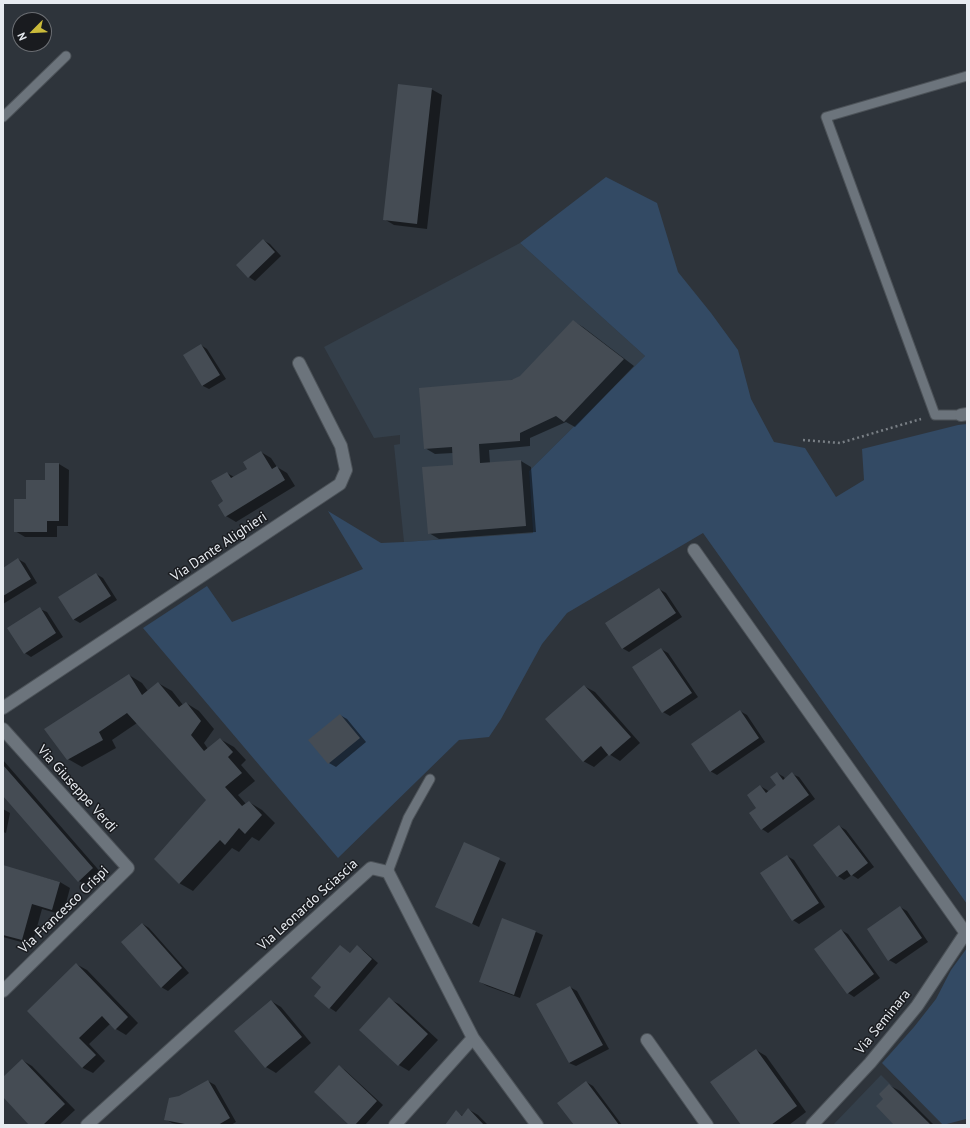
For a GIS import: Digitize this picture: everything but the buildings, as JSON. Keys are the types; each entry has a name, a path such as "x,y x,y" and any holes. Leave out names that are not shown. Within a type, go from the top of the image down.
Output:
{"street":[{"name":"Via Dante Alighieri","path":"3,708 340,484 346,470 341,446 299,363"},
{"path":"694,550 966,931"},
{"name":"Via Giuseppe Verdi","path":"3,730 128,868"},
{"name":"Via Francesco Crispi","path":"5,986 128,868"},
{"name":"Via Leonardo Sciascia","path":"86,1125 371,868 388,872"},
{"path":"388,872 473,1038 537,1125"},
{"name":"Via Seminara","path":"812,1125 870,1063 917,1006 966,931"},
{"path":"395,1125 473,1038"},
{"path":"647,1040 707,1125"}],"lane":[{"path":"3,117 66,56"},
{"path":"964,415 935,415 826,117 967,76"},
{"path":"388,872 408,818 430,779"}],"path":[{"path":"803,440 840,443 935,415"}],"shaded area":[{"path":"606,177 657,203 678,272 738,350 751,399 774,442 805,448 836,497 864,480 862,449 967,424 967,904 703,533 567,613 542,644 501,719 489,737 459,740 338,858 143,628 207,586 232,622 363,569 328,511 381,543 533,533 529,471 645,356 520,243"},
{"path":"520,243 645,356 529,471 533,533 404,542 394,445 400,444 400,435 374,438 324,347"},
{"path":"967,948 967,1120 943,1125 882,1063 914,1027 936,999 951,970"},
{"path":"881,1075 931,1125 833,1125"}]}
